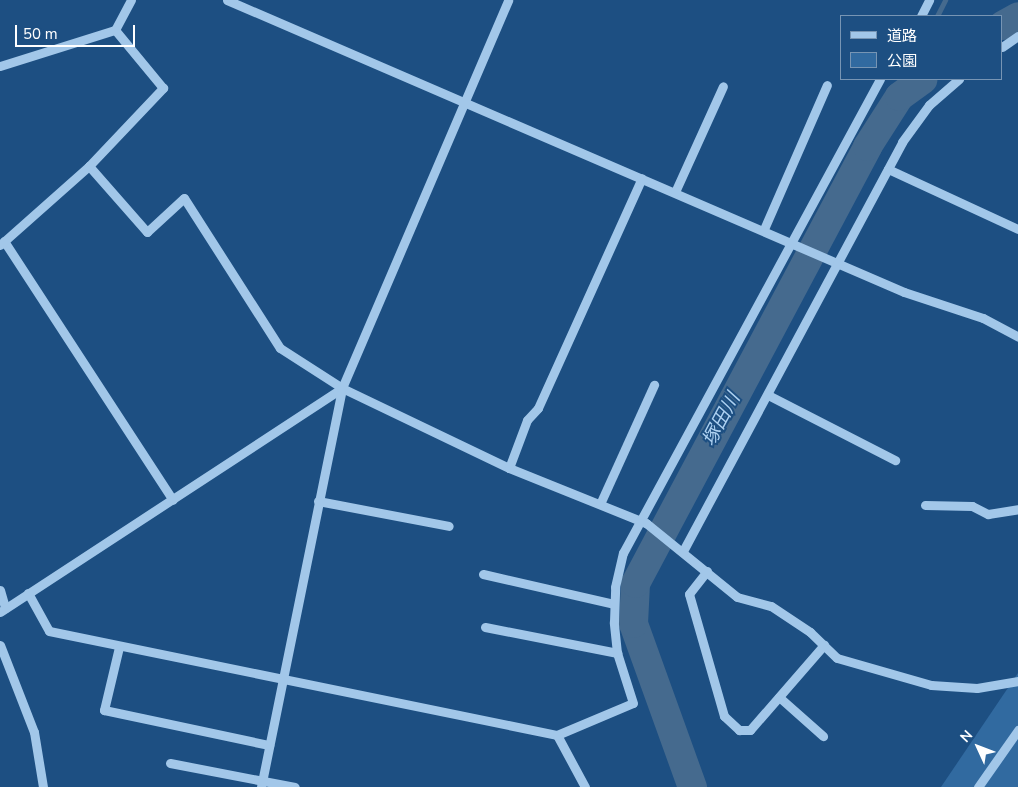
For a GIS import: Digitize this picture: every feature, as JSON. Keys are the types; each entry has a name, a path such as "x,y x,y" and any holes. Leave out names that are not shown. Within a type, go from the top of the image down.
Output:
{"street":[{"path":"0,66 115,30 131,0"},
{"path":"227,0 764,229 904,292 983,318 1018,337"},
{"path":"246,0 250,10"},
{"path":"262,784 342,388 508,0"},
{"path":"922,15 929,0"},
{"path":"115,30 163,88 89,166 2,243 173,500"},
{"path":"1003,46 1018,36"},
{"path":"28,593 49,630 119,647 557,735 633,703 617,653 614,604 624,553 643,522 879,80"},
{"path":"680,549 768,395 837,261 888,169 929,105 958,80"},
{"path":"764,229 827,85"},
{"path":"675,192 722,86"},
{"path":"89,166 147,232 184,198 280,348 342,388 509,468 643,522 680,549 737,597 770,606 824,645 837,658 931,686 977,688 1018,681"},
{"path":"888,169 1018,228"},
{"path":"509,468 527,420 542,400 642,178"},
{"path":"600,504 654,385"},
{"path":"0,590 3,610 342,388"},
{"path":"768,395 895,460"},
{"path":"318,501 449,526"},
{"path":"925,505 972,506 988,514 1018,509"},
{"path":"707,571 689,594 724,716 739,730 750,730 824,645"},
{"path":"483,574 614,604"},
{"path":"485,627 617,653"},
{"path":"0,645 34,732 43,787"},
{"path":"119,647 104,710 270,745"},
{"path":"779,697 823,736"},
{"path":"978,787 1018,730"},
{"path":"557,735 586,787"},
{"path":"170,763 262,784 295,787"}],"green space":[{"path":"1018,673 1018,787 941,787"}],"waterway":[{"path":"938,15 945,0"},
{"name":"塚田川","path":"1003,24 1018,16"},
{"path":"899,96 907,80"},
{"name":"塚田川","path":"692,787 633,623 635,583 867,146 899,96 921,80"}]}
